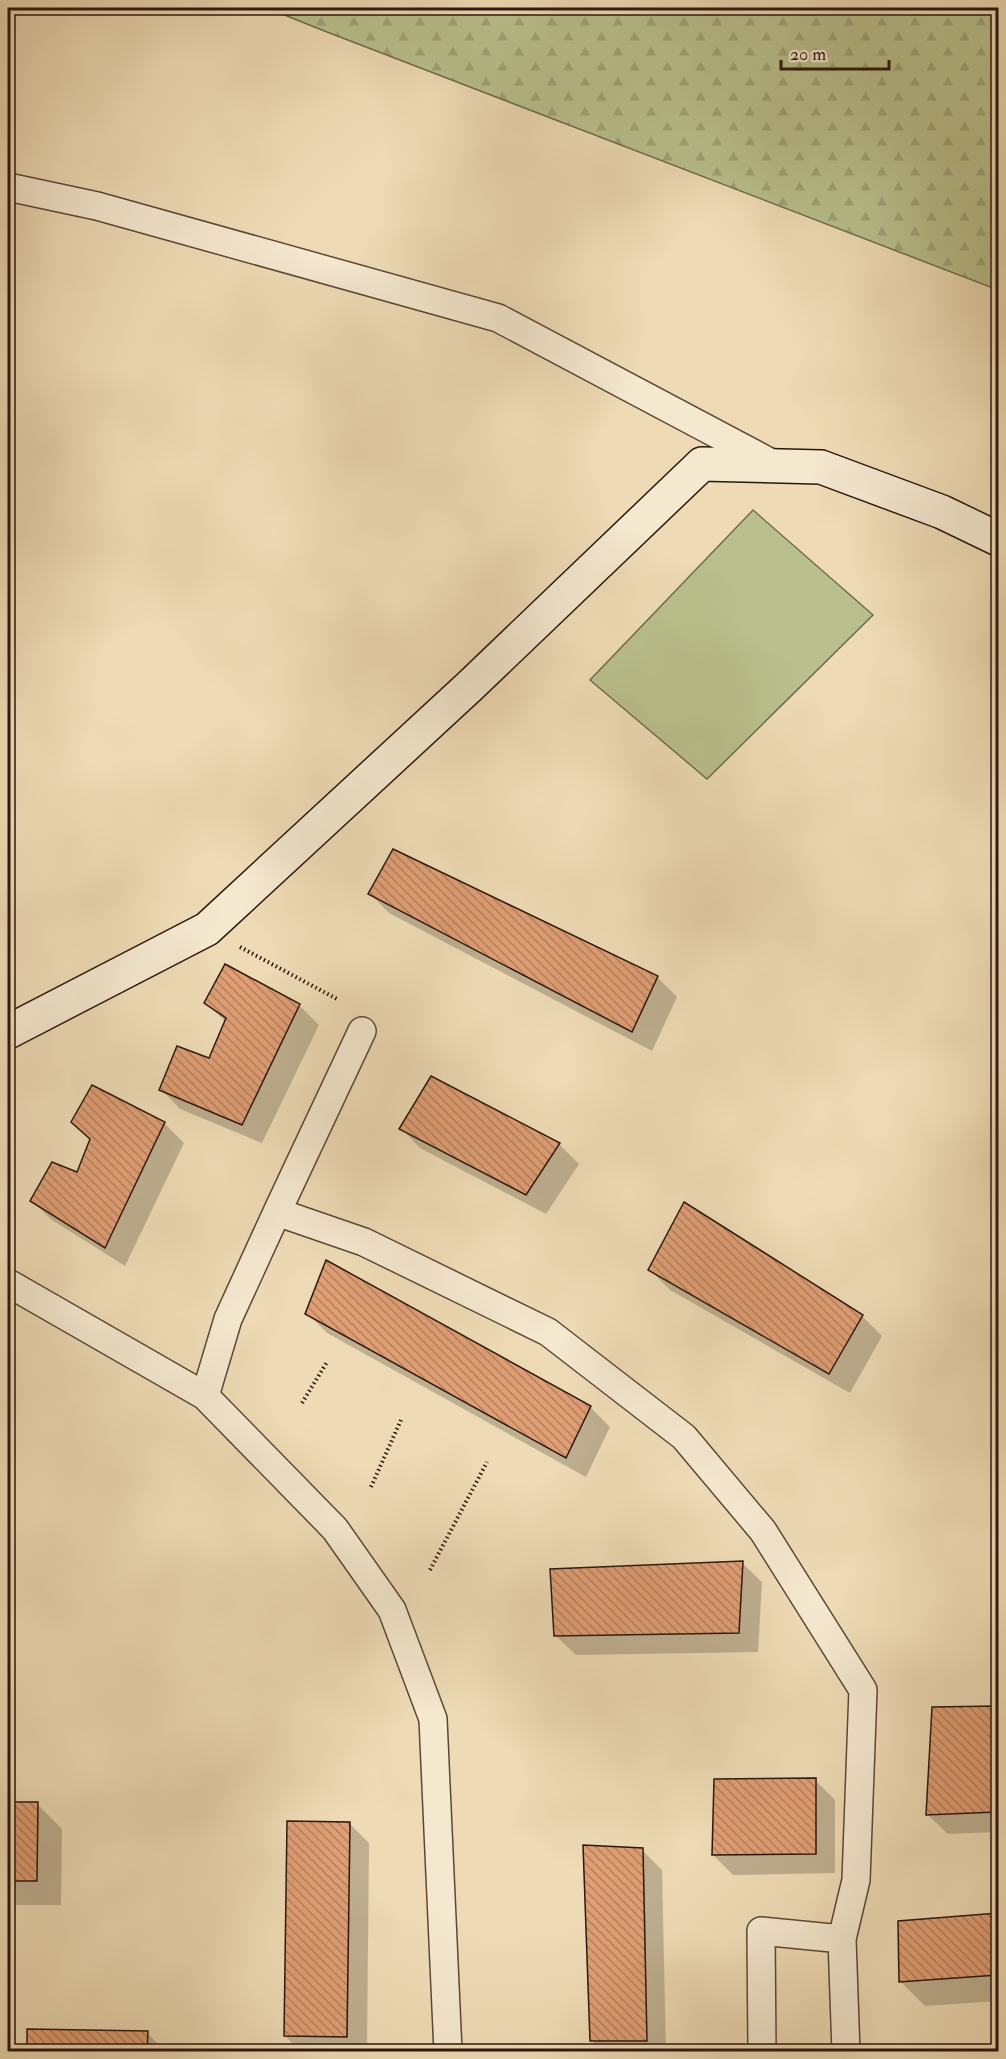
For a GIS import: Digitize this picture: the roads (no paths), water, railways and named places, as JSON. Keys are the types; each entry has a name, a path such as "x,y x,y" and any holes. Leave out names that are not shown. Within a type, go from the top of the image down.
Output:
{"main road":[{"path":"8,1032 207,929 470,686 702,464 821,467 942,512 999,539"}],"street":[{"path":"8,187 97,206 498,318 778,466"},
{"path":"205,1396 228,1319 362,1031"},
{"path":"277,1212 364,1242 548,1332 684,1437 763,1532 863,1690 856,1880 842,1939 846,2052"},
{"path":"8,1283 205,1396 335,1528 392,1610 433,1719 448,2052"},
{"path":"762,2052 761,1931 842,1939"}]}
